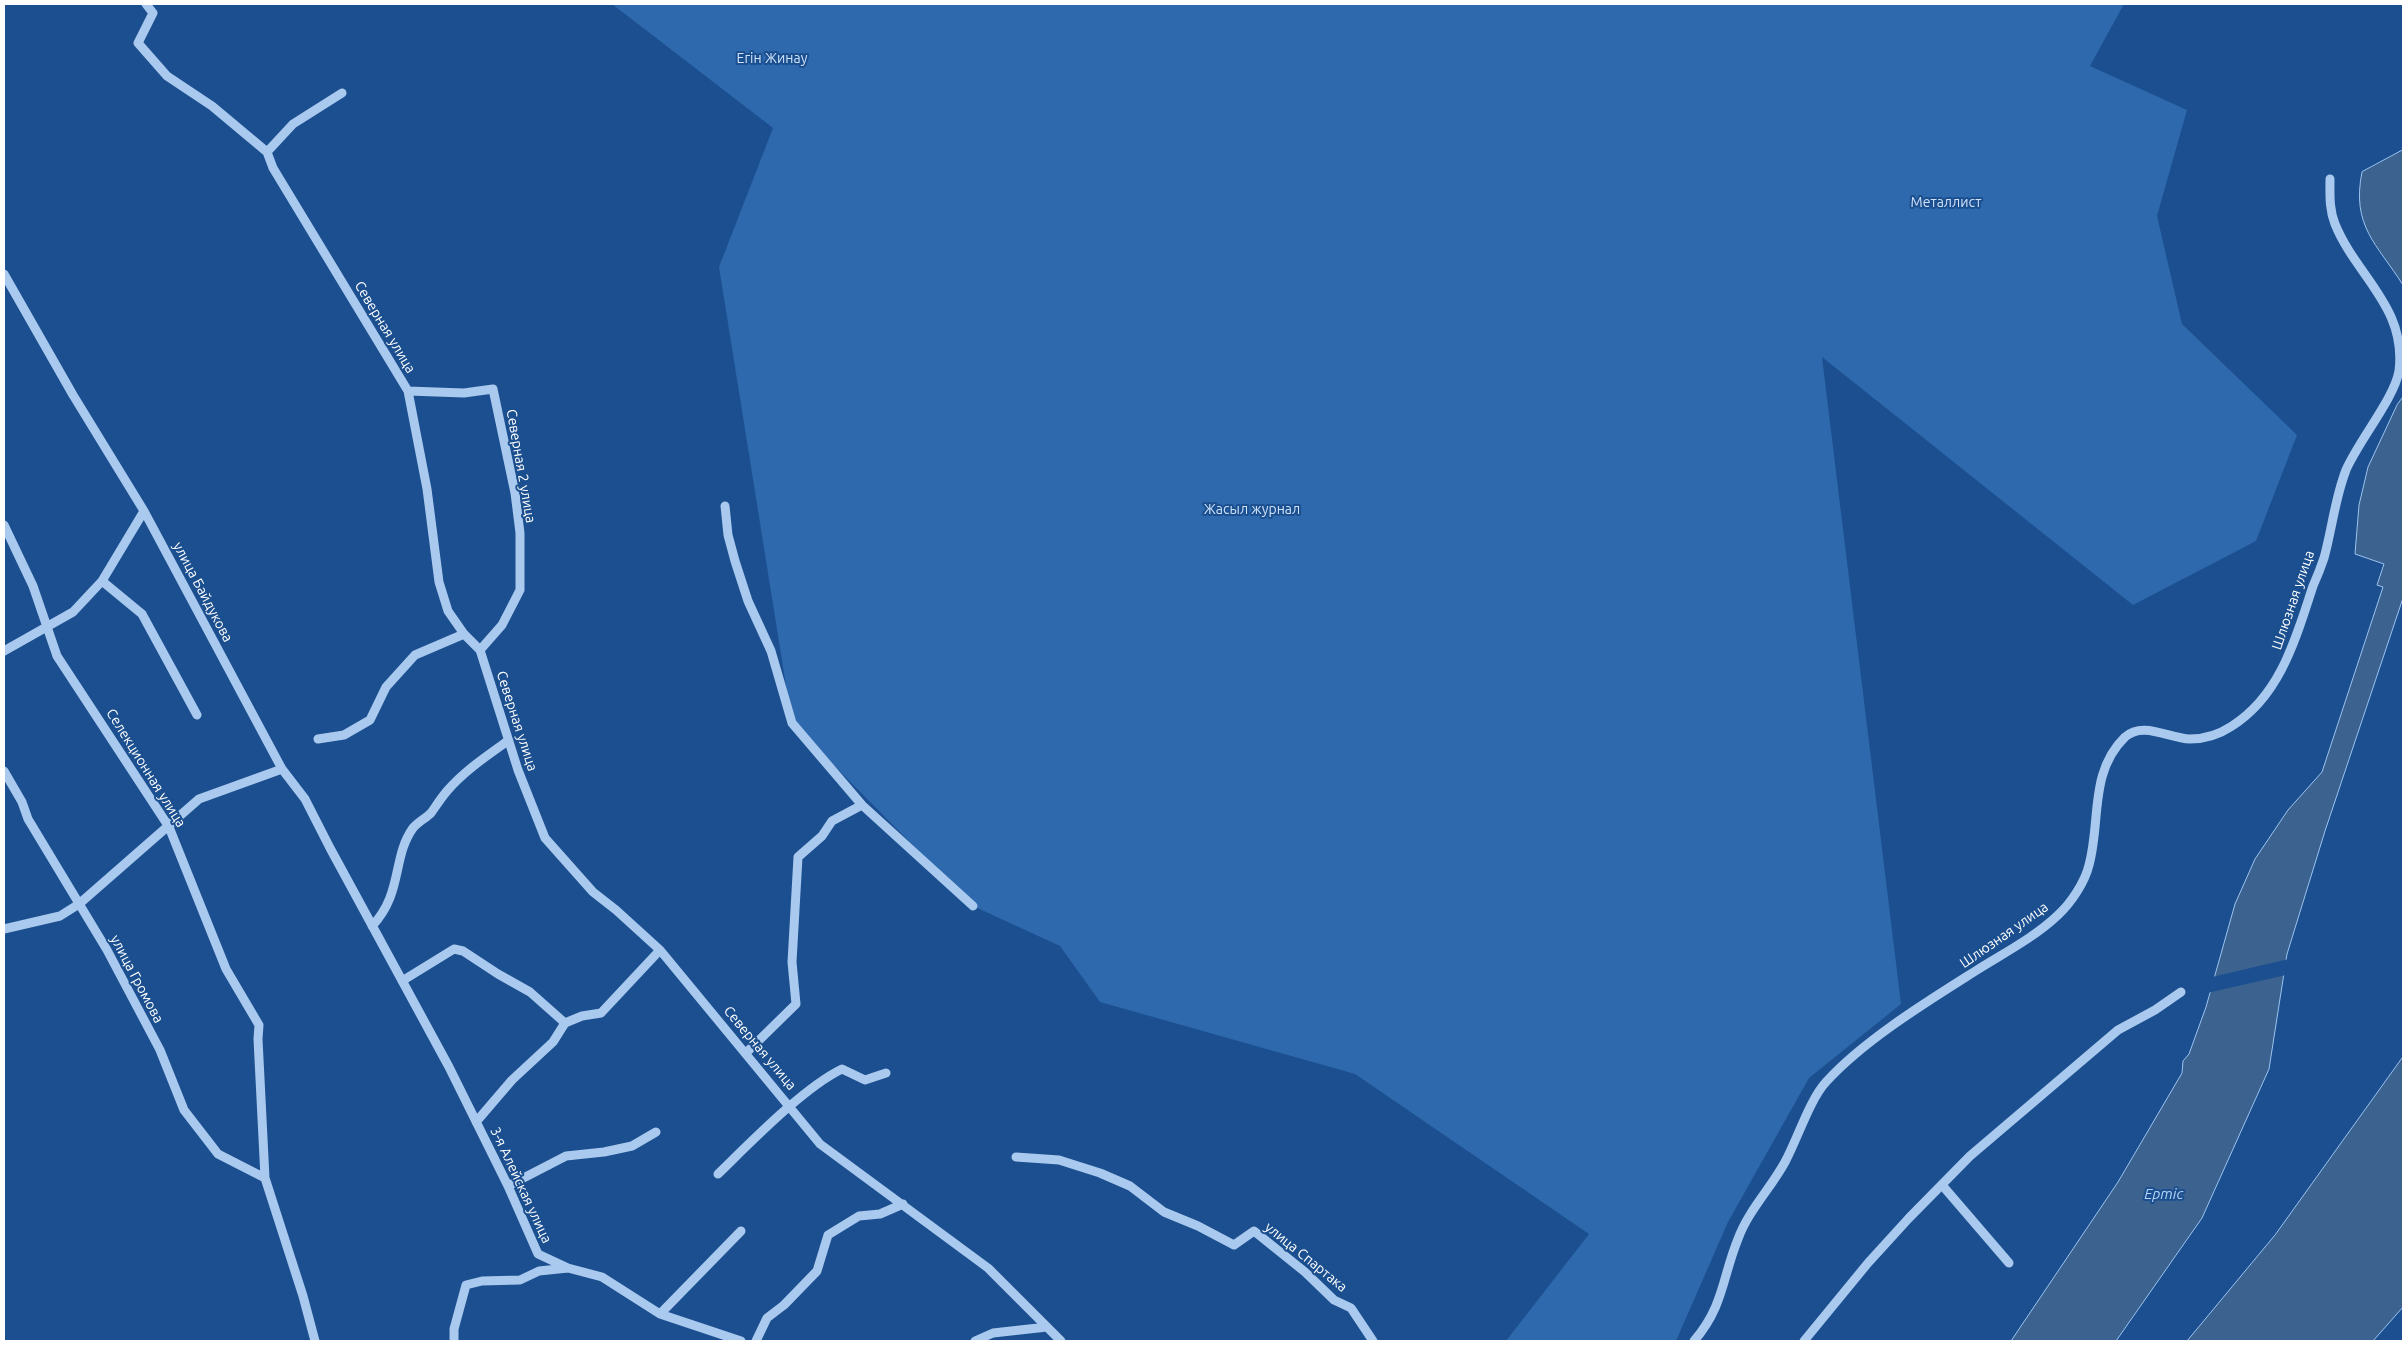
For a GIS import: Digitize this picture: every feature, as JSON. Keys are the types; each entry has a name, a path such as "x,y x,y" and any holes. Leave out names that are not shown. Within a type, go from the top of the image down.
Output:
{"street":[{"name":"Северная улица","path":"146,4 152,13 138,44 167,76 212,106 268,152 273,168 408,392 427,489 439,582 448,611 464,634 480,650 518,770 545,838 593,892 660,950 820,1144 988,1268 1061,1341"},
{"path":"268,152 293,124 342,93"},
{"name":"Шлюзная улица","path":"1694,1341 1705,1328 1722,1295 1738,1236 1784,1165 1822,1085 1870,1043 1977,970 2006,953 2058,915 2074,894 2088,869 2102,771 2115,749 2129,734 2137,730 2149,730 2186,739 2205,738 2230,728 2250,713 2274,681 2293,649 2324,558 2333,514 2346,472 2399,376 2401,352 2391,309 2342,239 2334,220 2330,205 2330,179"},
{"name":"улица Байдукова","path":"4,274 73,395 144,511 282,769 305,799 402,981"},
{"name":"Северная 2 улица","path":"408,392 464,393 493,389 515,492 520,533 520,590 502,625 480,650"},
{"path":"725,506 728,535 735,561 748,601 771,651 792,724 862,805 973,906"},
{"path":"4,651 73,612 102,581 144,511"},
{"name":"Селекционная улица","path":"4,525 34,586 57,656 169,827 226,969 259,1024 258,1039 266,1178"},
{"path":"102,581 142,614 197,715"},
{"path":"318,739 344,735 370,720 386,687 415,655 464,634"},
{"path":"372,926 385,913 394,890 404,847 413,828 430,814 448,790 484,757 509,740"},
{"path":"4,929 60,916 79,904 199,799 282,769"},
{"name":"улица Громова","path":"4,771 22,802 28,819 108,950 160,1050 184,1110 218,1154 266,1178"},
{"path":"746,1053 796,1004 792,962 798,857 822,836 832,821 862,805"},
{"path":"402,981 454,949 463,951 530,992 565,1023"},
{"path":"476,1122 512,1080 553,1042 565,1023 582,1016 601,1013 660,950"},
{"name":"3-я Алейская улица","path":"402,981 449,1067 508,1186 538,1254 568,1268"},
{"path":"1804,1341 1868,1263 1970,1156 2118,1030 2181,992"},
{"path":"718,1174 791,1107 830,1075 842,1069 865,1080 886,1073"},
{"path":"508,1186 566,1156 604,1152 632,1146 656,1132"},
{"name":"улица Спартака","path":"1016,1157 1059,1160 1100,1172 1130,1186 1164,1212 1198,1226 1234,1245 1254,1231 1305,1272 1334,1300 1351,1308 1374,1341"},
{"path":"266,1178 315,1341"},
{"path":"1942,1185 2009,1263"},
{"path":"756,1341 767,1318 784,1305 818,1271 828,1234 859,1216 880,1214 903,1204"},
{"path":"660,1314 741,1231"},
{"path":"454,1341 454,1329 466,1285 482,1280 520,1280 538,1271 568,1268 602,1277 660,1314 732,1340 742,1341"},
{"path":"974,1341 993,1333 1047,1327"}],"green space":[{"name":"Жасыл журнал","path":"612,4 2124,4 2090,66 2187,110 2157,216 2182,324 2297,435 2256,541 2133,605 1822,357 1901,1004 1809,1078 1728,1222 1676,1341 1506,1341 1589,1234 1355,1074 1100,1002 1060,946 973,906 792,723 719,267 773,128"}],"water":[{"path":"2403,150 2403,285 2376,245 2363,221 2360,207 2360,191 2362,172"},
{"name":"Ертіс","path":"2403,397 2403,598 2325,831 2287,954 2269,1069 2202,1218 2116,1341 2011,1341 2118,1182 2182,1073 2183,1061 2189,1054 2206,1007 2235,904 2255,859 2288,810 2322,772 2383,587 2377,585 2384,564 2355,554 2359,505 2368,467 2397,405"},
{"path":"2403,1057 2403,1307 2373,1341 2187,1341 2275,1235"}],"pier":[{"path":"2289,959 2286,975 2207,993 2212,977"}],"park label":[{"name":"Егін Жинау","path":"772,58"},
{"name":"Металлист","path":"1946,202"}]}
